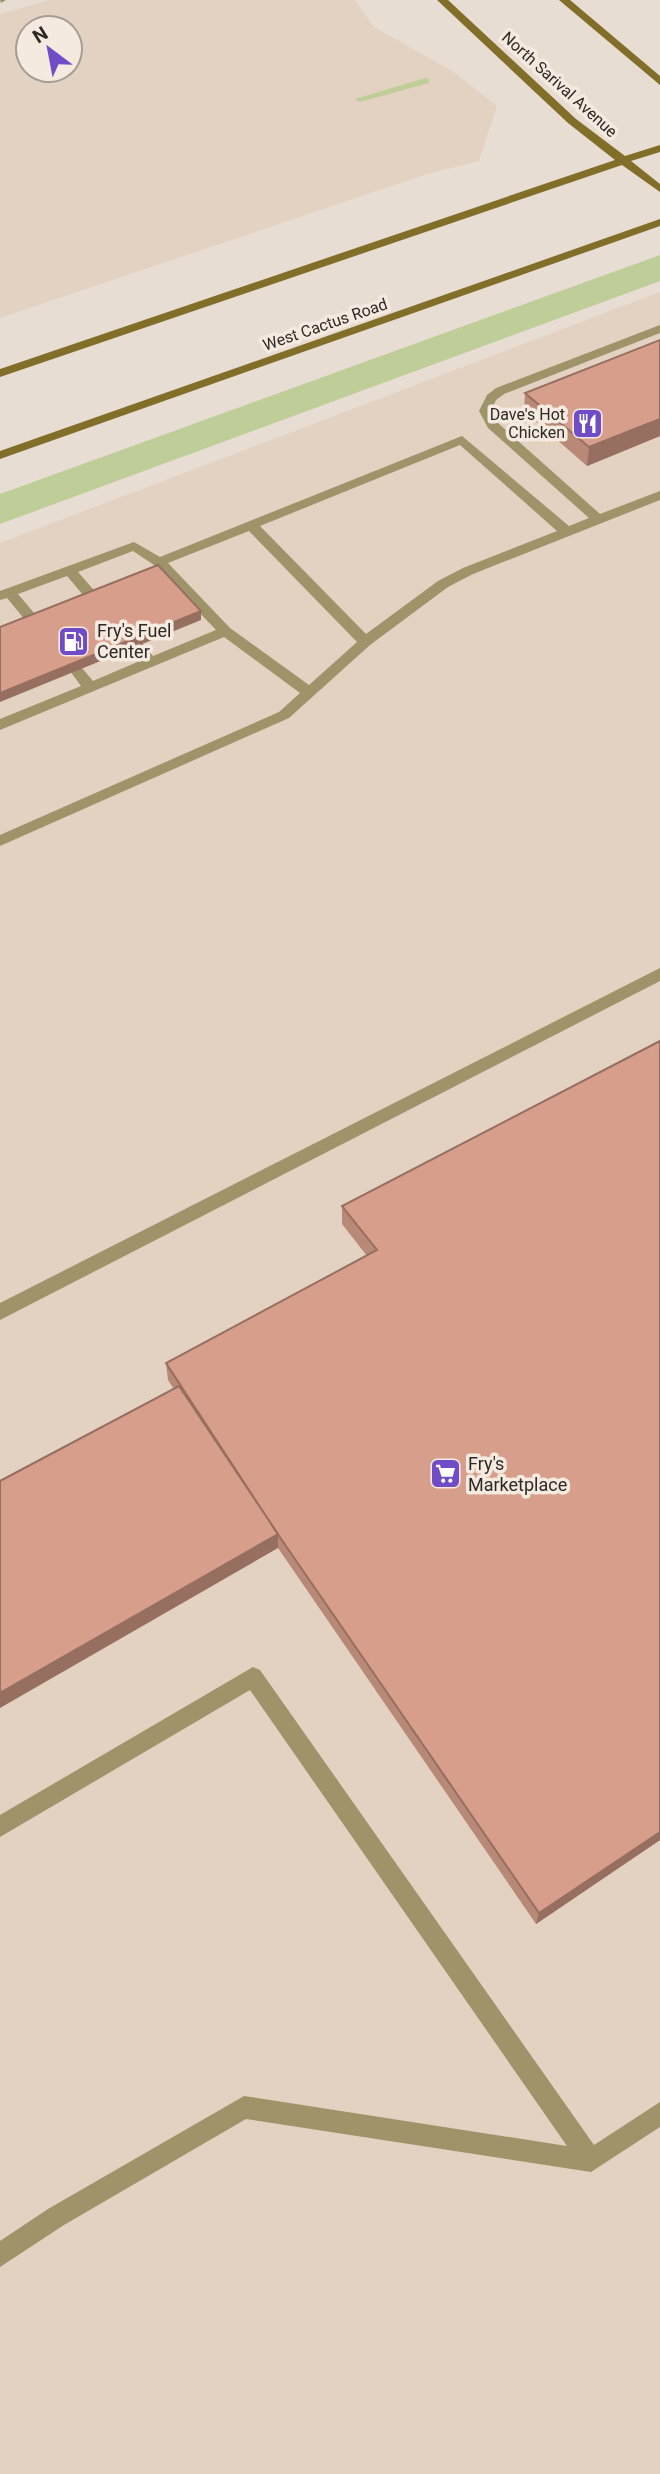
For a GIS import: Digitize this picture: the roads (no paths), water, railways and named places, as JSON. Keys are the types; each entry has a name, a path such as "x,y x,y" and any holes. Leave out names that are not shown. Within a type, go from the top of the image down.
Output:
{"main road":[{"name":"North Sarival Avenue","path":"442,0 572,121 660,189"},
{"path":"564,0 660,82"},
{"path":"3,374 660,148"},
{"name":"West Cactus Road","path":"0,455 660,222"}],"lane":[{"path":"599,520 493,425 485,411 491,398 500,391 660,329"},
{"path":"159,562 462,440 568,533"},
{"path":"0,841 284,715 365,642 443,584 468,571 660,495"},
{"path":"251,525 365,642"},
{"path":"35,623 5,594 134,546 159,562 225,631 309,692"},
{"path":"69,570 94,599"},
{"path":"0,725 17,713 91,688 225,631"},
{"path":"137,646 152,663"},
{"path":"77,671 91,688"},
{"path":"3,1304 660,974"},
{"path":"0,1826 253,1677 591,2161"},
{"path":"0,2255 56,2217 244,2107 591,2161 660,2113"}],"waterway":[{"path":"360,99 425,81"},
{"path":"0,510 660,267"}],"place":[{"name":"Dave's Hot Chicken","path":"588,423"},
{"name":"Fry's Fuel Center","path":"74,641"},
{"name":"Fry's Marketplace","path":"445,1474"}]}
